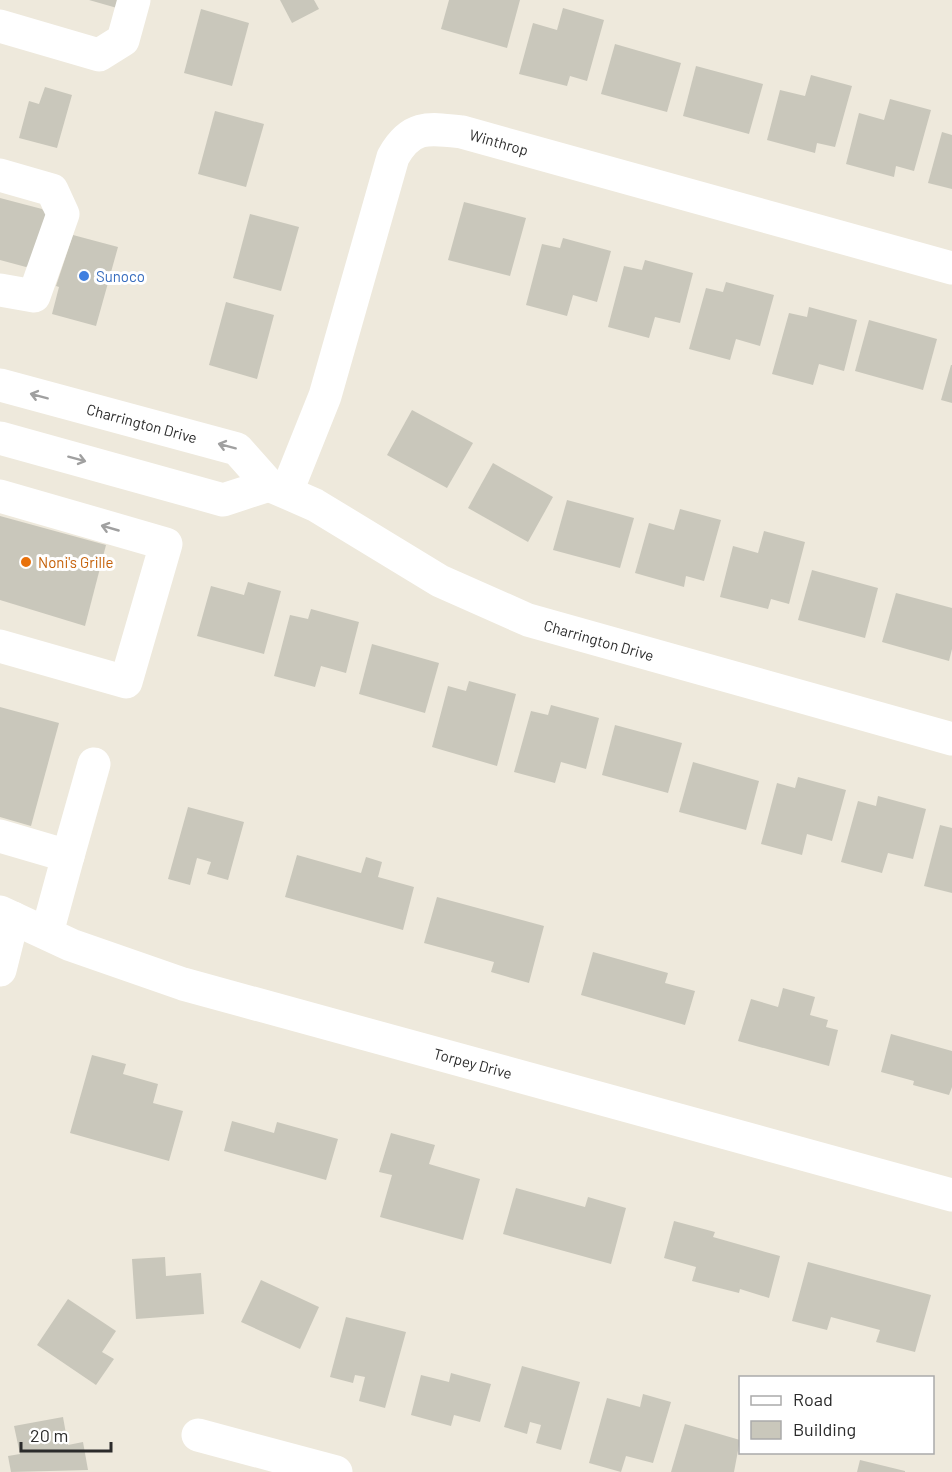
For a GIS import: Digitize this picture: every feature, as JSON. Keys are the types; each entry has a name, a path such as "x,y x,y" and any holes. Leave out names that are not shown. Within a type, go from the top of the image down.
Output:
{"street":[{"path":"0,26 99,55 123,40 134,0"},
{"name":"Winthrop","path":"278,488 328,386 393,157 403,140 420,131 434,128 462,132 952,268"},
{"path":"0,175 52,190 63,214 34,296 0,290"},
{"name":"Charrington Drive","path":"0,385 237,449 278,488 440,582 528,620 952,739"},
{"path":"0,438 223,500 278,488"},
{"path":"0,496 166,544 126,682 0,645"},
{"path":"47,933 94,764"},
{"path":"0,836 68,856"},
{"path":"0,970 6,915"},
{"name":"Torpey Drive","path":"6,915 47,933 183,984 952,1195"},
{"path":"198,1435 336,1472"}],"building":[{"path":"89,0 119,0 117,8"},
{"path":"280,0 314,0 319,9 292,23"},
{"path":"449,0 520,0 507,48 441,29"},
{"path":"563,8 604,20 587,81 570,76 567,86 519,74 533,23 557,30"},
{"path":"201,9 249,23 232,86 184,73"},
{"path":"615,44 681,63 667,112 601,94"},
{"path":"696,66 763,84 749,134 683,116"},
{"path":"811,75 852,86 835,147 817,143 815,153 767,140 780,90 805,96"},
{"path":"45,87 72,95 57,148 19,138 29,101 39,104"},
{"path":"890,99 931,110 914,171 896,166 894,177 846,164 859,113 884,120"},
{"path":"215,111 264,124 246,187 198,174"},
{"path":"942,132 952,135 952,189 928,183"},
{"path":"0,198 42,209 47,215 33,263 26,267 0,260"},
{"path":"464,202 526,218 510,276 448,260"},
{"path":"250,214 299,227 281,291 233,278"},
{"path":"73,235 118,247 96,326 52,314 59,287 56,286"},
{"path":"563,238 611,251 597,302 573,295 567,316 526,305 542,244 560,248"},
{"path":"645,260 693,273 680,323 655,317 649,338 608,327 624,266 642,270"},
{"path":"726,282 774,295 760,346 736,339 730,360 689,349 706,288 723,292"},
{"path":"226,302 274,315 257,379 209,365"},
{"path":"809,307 857,320 844,371 819,364 813,385 772,374 789,313 807,317"},
{"path":"869,320 937,339 923,390 855,371"},
{"path":"952,365 952,403 941,400"},
{"path":"412,410 473,443 447,488 387,455"},
{"path":"493,463 553,497 528,542 468,508"},
{"path":"567,500 634,518 620,568 553,550"},
{"path":"680,509 721,520 704,581 686,576 684,587 635,573 649,523 674,530"},
{"path":"0,516 106,545 85,626 0,600"},
{"path":"764,531 805,542 789,604 771,599 768,609 720,597 733,546 758,553"},
{"path":"812,570 878,588 865,638 798,620"},
{"path":"248,582 281,591 264,654 197,636 211,586 244,595"},
{"path":"896,593 952,608 952,649 949,661 882,642"},
{"path":"311,609 359,622 346,673 321,666 315,687 274,676 290,615 308,619"},
{"path":"372,644 439,663 425,713 359,694"},
{"path":"469,681 516,694 497,766 432,747 448,686 466,691"},
{"path":"551,705 599,718 586,769 561,762 555,783 514,772 531,711 548,715"},
{"path":"0,707 59,723 31,826 0,817"},
{"path":"615,725 682,743 668,793 602,775"},
{"path":"693,762 759,781 746,830 679,812"},
{"path":"798,777 846,790 832,841 807,834 802,855 761,844 777,783 795,788"},
{"path":"878,796 926,809 913,859 888,853 882,873 841,862 858,801 876,806"},
{"path":"188,807 244,822 228,880 207,874 211,862 197,858 190,885 168,879"},
{"path":"940,825 952,828 952,893 924,886"},
{"path":"297,855 361,873 366,857 382,862 378,877 414,887 403,930 285,897"},
{"path":"437,897 544,926 529,983 491,972 494,962 424,943"},
{"path":"593,952 668,973 665,983 695,991 685,1025 581,995"},
{"path":"783,988 815,997 810,1015 828,1020 826,1027 838,1030 829,1066 738,1041 751,999 778,1007"},
{"path":"891,1034 952,1051 952,1087 949,1095 913,1085 914,1081 881,1072"},
{"path":"92,1055 126,1064 123,1074 158,1084 153,1103 183,1111 169,1161 70,1133"},
{"path":"232,1121 274,1133 277,1122 338,1139 326,1180 224,1151"},
{"path":"391,1133 435,1145 429,1164 480,1179 463,1240 380,1217 392,1175 379,1172"},
{"path":"516,1188 585,1207 588,1197 626,1208 611,1264 503,1234"},
{"path":"674,1221 715,1232 713,1237 780,1256 769,1298 740,1289 739,1293 692,1281 696,1267 664,1258"},
{"path":"165,1257 166,1276 201,1273 204,1314 136,1319 132,1259"},
{"path":"808,1262 931,1295 915,1352 876,1342 880,1330 831,1317 827,1330 792,1321"},
{"path":"261,1280 319,1307 300,1349 241,1322"},
{"path":"68,1299 116,1331 102,1352 114,1359 96,1385 37,1345"},
{"path":"346,1317 406,1332 385,1408 359,1401 365,1377 355,1375 353,1383 330,1377"},
{"path":"522,1366 580,1382 561,1450 536,1443 541,1425 530,1422 527,1434 504,1427"},
{"path":"451,1373 491,1384 480,1422 454,1415 451,1426 411,1415 421,1375 449,1382"},
{"path":"643,1394 671,1402 653,1463 626,1456 621,1472 589,1463 607,1398 640,1407"},
{"path":"63,1417 68,1445 83,1442 88,1470 11,1472 8,1456 20,1454 14,1426"},
{"path":"685,1424 739,1440 734,1472 671,1472"},
{"path":"860,1460 905,1471 905,1472 857,1472"}],"place":[{"name":"Sunoco","path":"84,276"},
{"name":"Noni's Grille","path":"26,562"}]}
